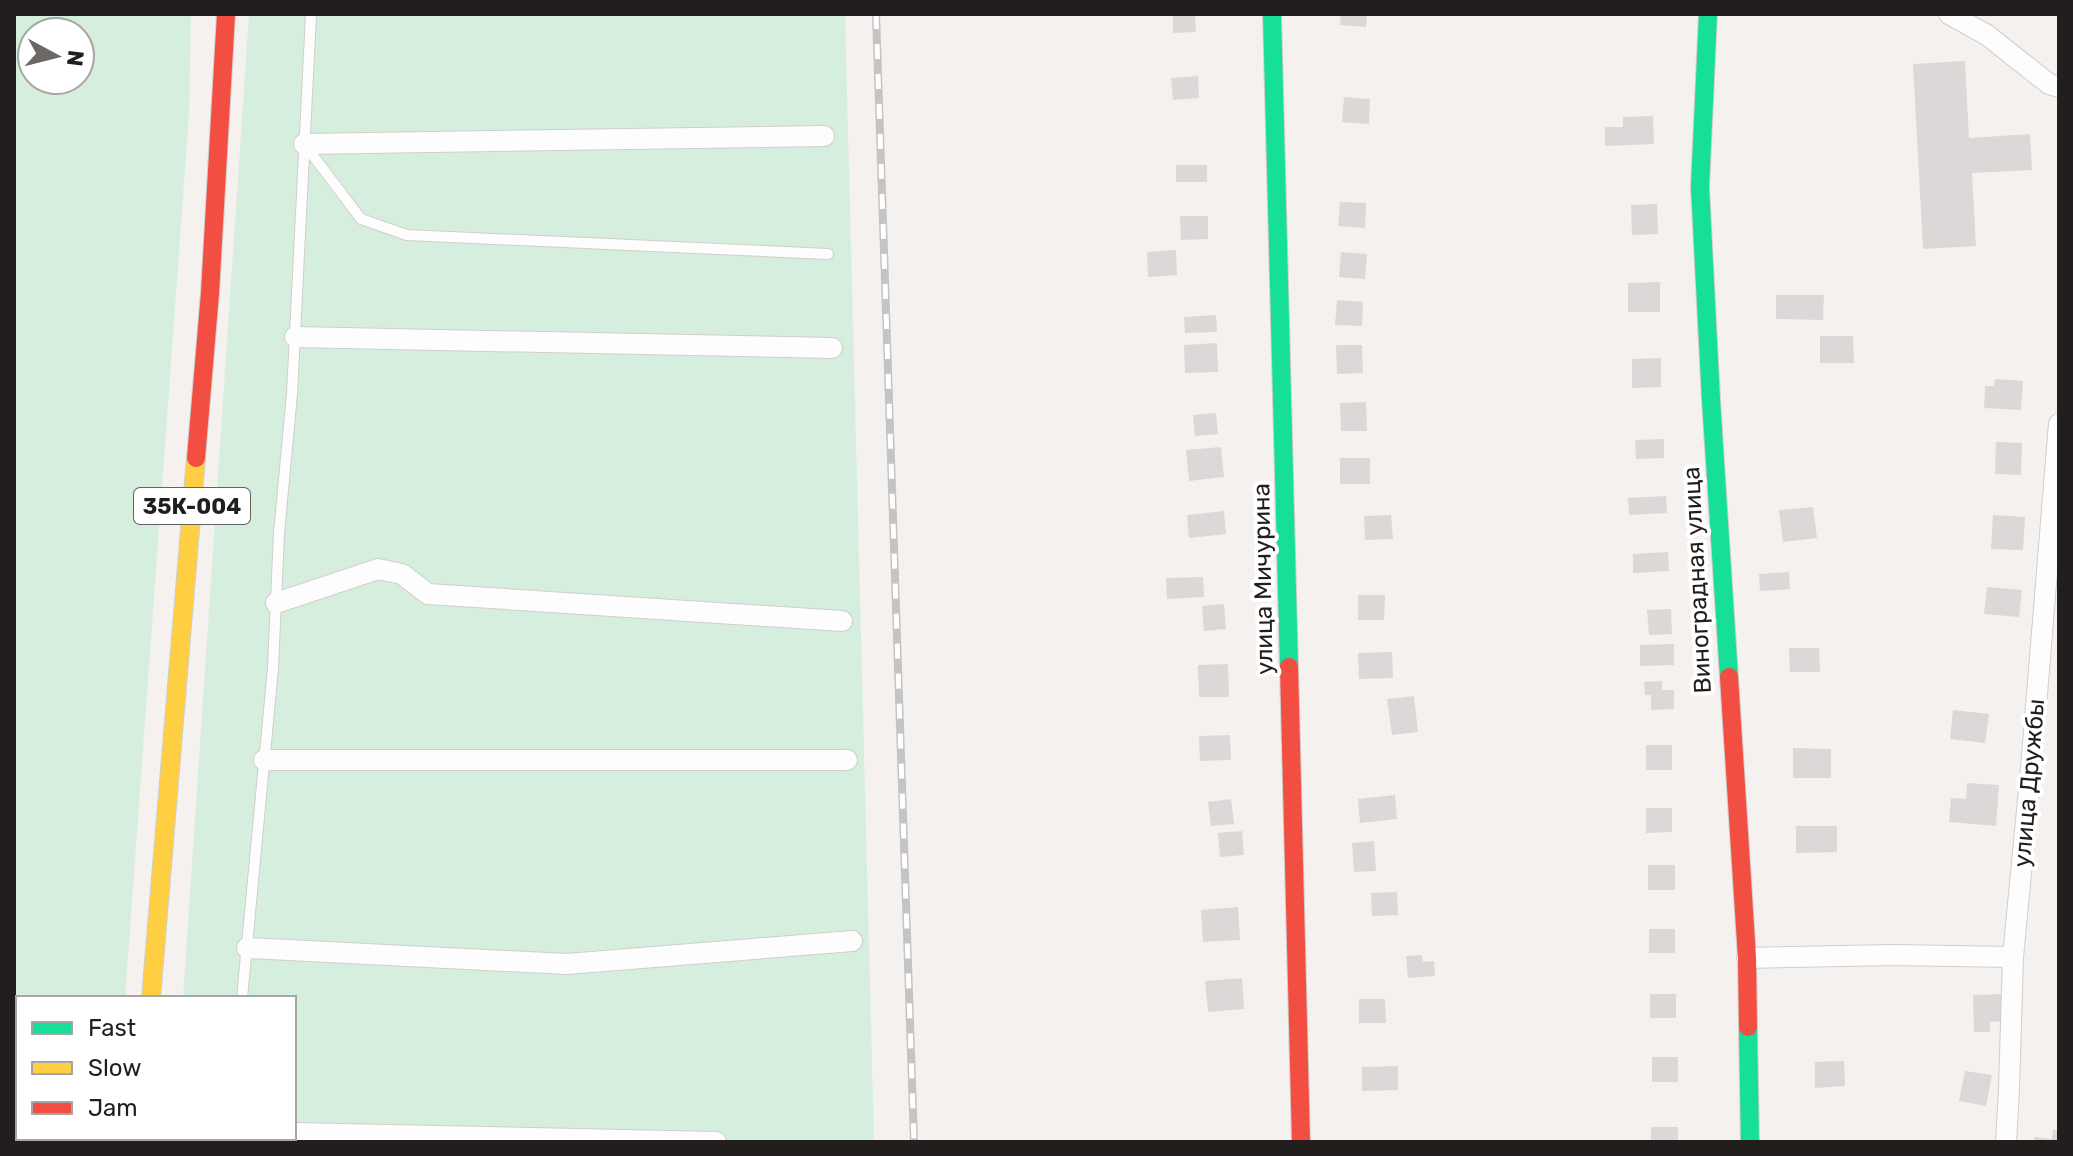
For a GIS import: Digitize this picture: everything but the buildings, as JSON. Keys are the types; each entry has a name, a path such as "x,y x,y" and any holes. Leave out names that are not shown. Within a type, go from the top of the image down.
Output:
{"street":[{"name":"35К-004","path":"151,996 210,293 226,14"},
{"name":"улица Мичурина","path":"1272,14 1301,1142"},
{"name":"Виноградная улица","path":"1708,14 1700,187 1731,740 1747,958 1750,1142"},
{"path":"1949,14 1987,35 2049,84 2059,87"},
{"path":"304,144 824,136"},
{"path":"295,337 832,348"},
{"name":"улица Дружбы","path":"2006,1142 2013,957 2059,424"},
{"path":"276,603 378,569 402,574 428,594 842,621"},
{"path":"264,760 847,760"},
{"path":"247,948 567,964 852,941"},
{"path":"1747,958 1892,955 2013,957"},
{"path":"296,1133 716,1142"}],"lane":[{"path":"242,996 273,668 279,533 292,394 311,14"},
{"path":"304,144 361,219 407,235 828,254"}],"green space":[{"path":"14,14 191,14 189,114 125,996 16,996 16,1086"},
{"path":"249,14 845,14 874,1142 174,1142 296,1140 296,996 183,996"}],"railway":[{"path":"876,14 914,1142"}],"traffic: fast":[{"path":"1272,14 1289,667"},
{"path":"1708,14 1700,187 1729,677"},
{"path":"1748,1027 1750,1142"}],"traffic: slow":[{"path":"151,996 196,458"}],"traffic: jam":[{"path":"196,458 210,293 226,14"},
{"path":"1289,667 1301,1142"},
{"path":"1729,677 1747,958 1748,1027"}]}
